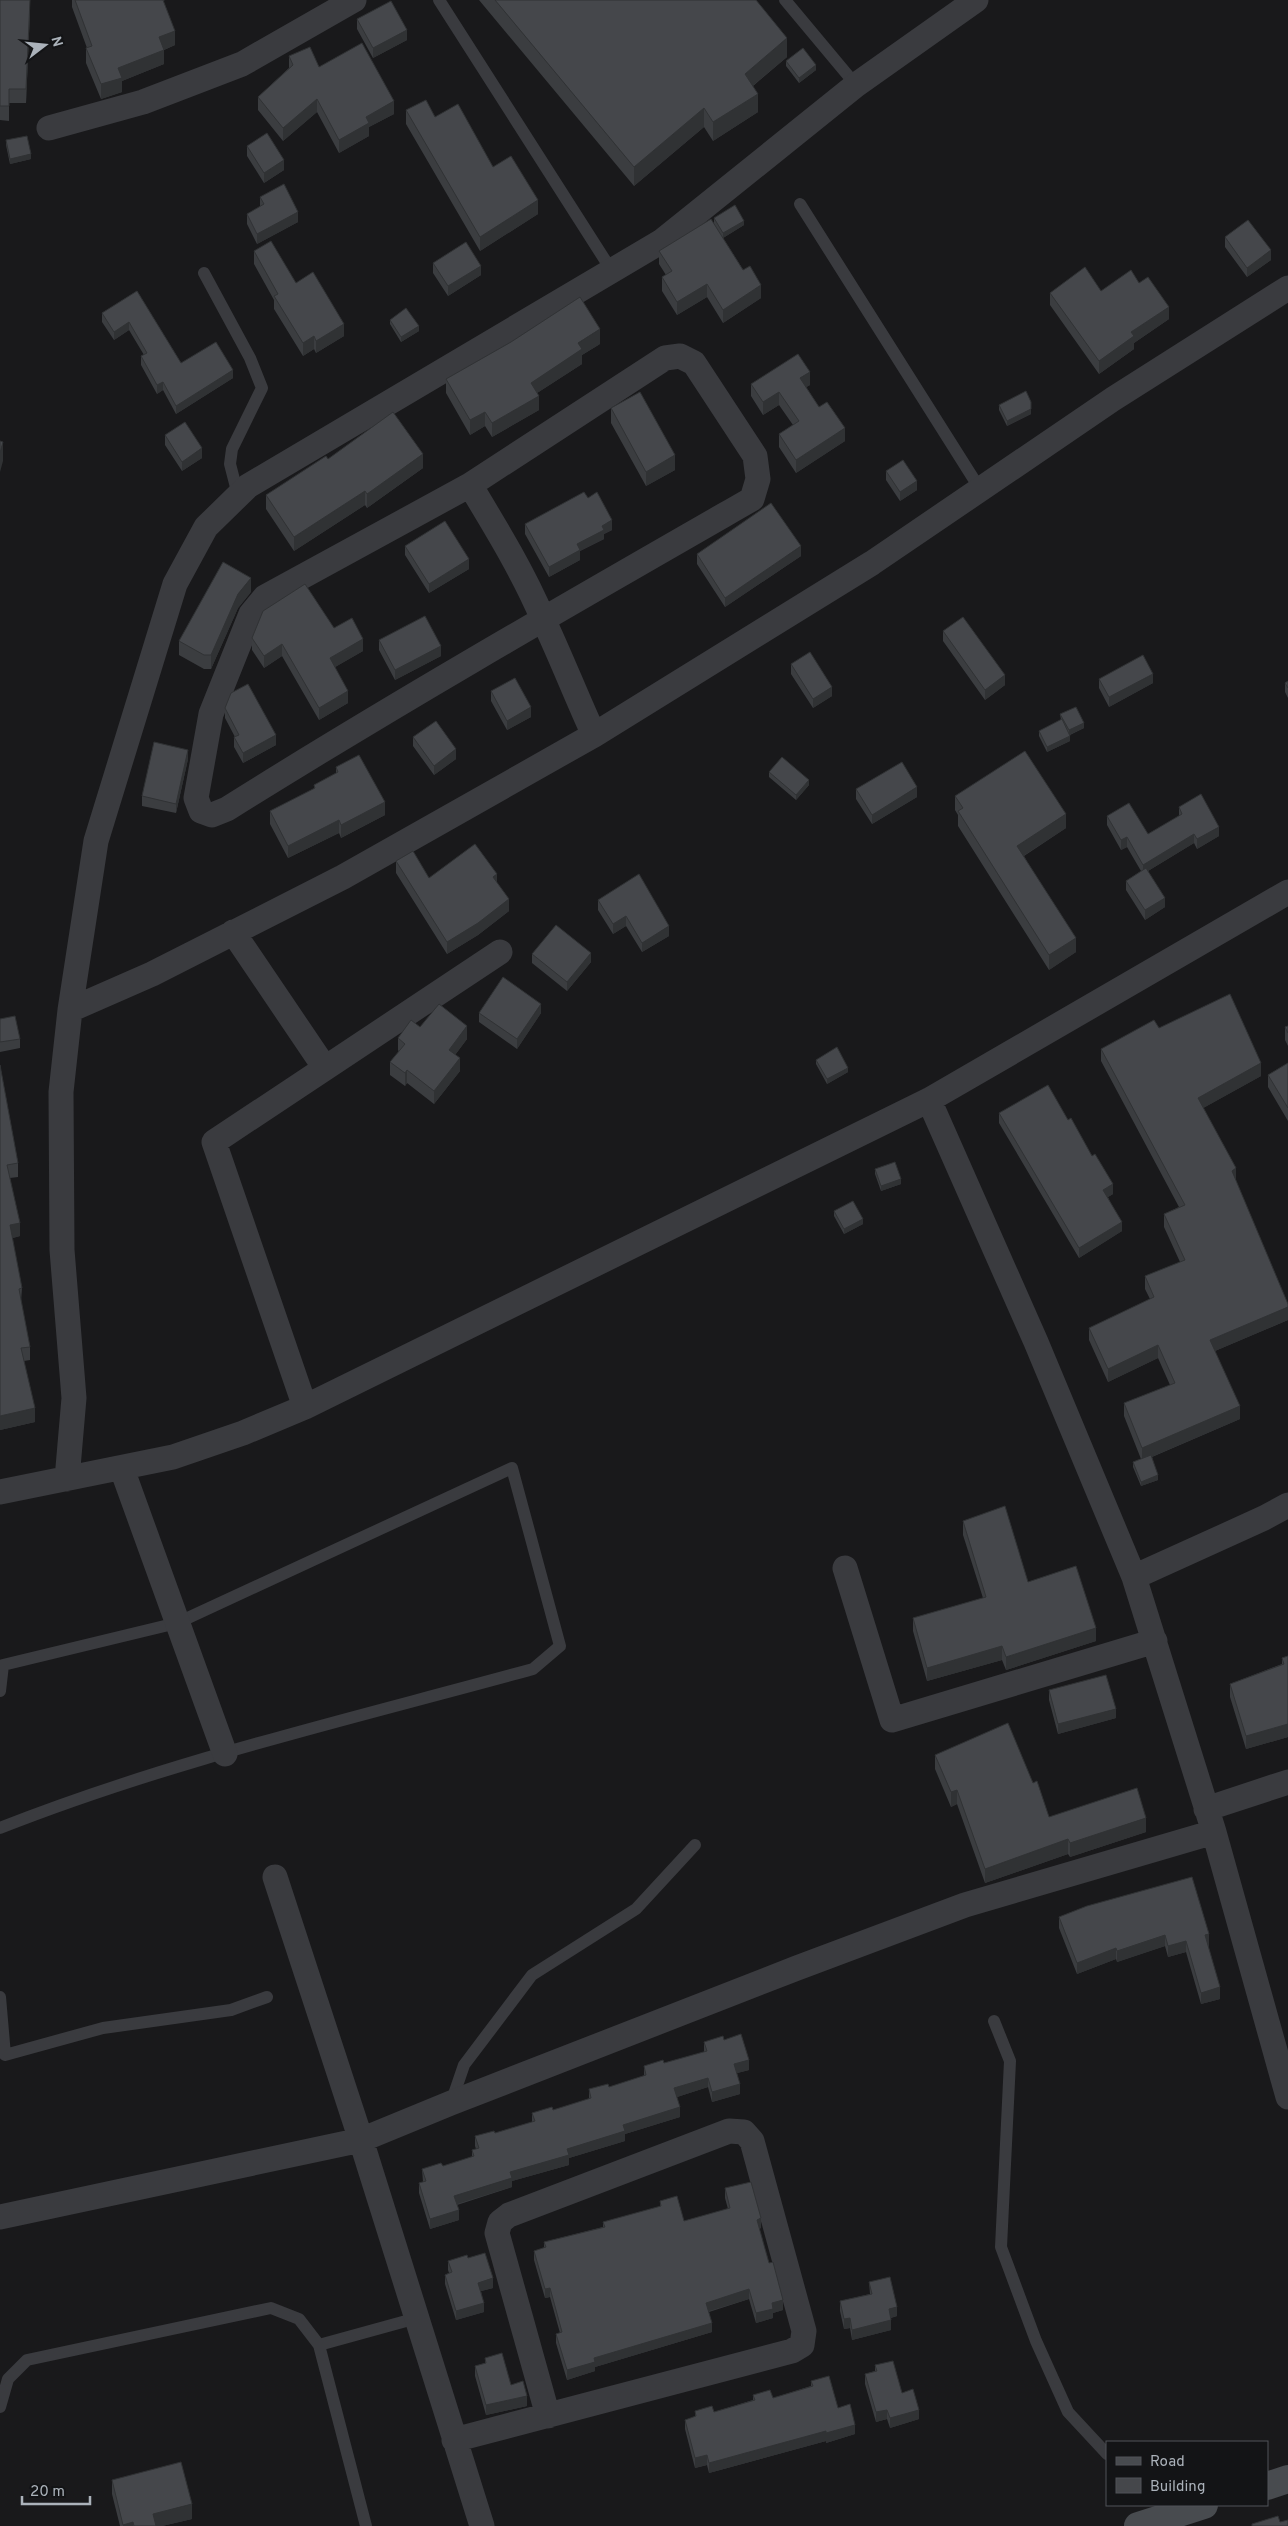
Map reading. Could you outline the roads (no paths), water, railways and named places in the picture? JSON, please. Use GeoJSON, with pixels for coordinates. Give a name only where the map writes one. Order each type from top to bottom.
{"type":"FeatureCollection","features":[{"type":"Feature","properties":{"kind":"street"},"geometry":{"type":"LineString","coordinates":[[49,128],[143,102],[242,64],[354,0]]}},
{"type":"Feature","properties":{"kind":"street"},"geometry":{"type":"LineString","coordinates":[[67,1479],[74,1398],[62,1250],[61,1092],[70,1010],[96,841],[175,584],[206,527],[248,486],[662,241],[856,85],[976,0]]}},
{"type":"Feature","properties":{"kind":"street"},"geometry":{"type":"LineString","coordinates":[[70,1010],[152,974],[343,877],[594,735],[872,563],[1112,399],[1288,288]]}},
{"type":"Feature","properties":{"kind":"street"},"geometry":{"type":"LineString","coordinates":[[680,356],[694,363],[755,456],[758,479],[752,499],[543,618],[324,748],[227,809],[212,815],[201,811],[196,798],[211,714],[251,614],[265,597],[470,485],[665,358],[680,356]]}},
{"type":"Feature","properties":{"kind":"street"},"geometry":{"type":"LineString","coordinates":[[470,485],[504,541],[543,618],[567,678],[594,735]]}},
{"type":"Feature","properties":{"kind":"street"},"geometry":{"type":"LineString","coordinates":[[0,1492],[122,1469],[173,1457],[243,1433],[305,1407],[929,1100],[1288,892]]}},
{"type":"Feature","properties":{"kind":"street"},"geometry":{"type":"LineString","coordinates":[[233,932],[324,1068]]}},
{"type":"Feature","properties":{"kind":"street"},"geometry":{"type":"LineString","coordinates":[[305,1407],[214,1142],[500,952]]}},
{"type":"Feature","properties":{"kind":"street"},"geometry":{"type":"LineString","coordinates":[[929,1100],[1036,1342],[1134,1577],[1210,1821],[1288,2097]]}},
{"type":"Feature","properties":{"kind":"street"},"geometry":{"type":"LineString","coordinates":[[122,1469],[176,1623],[225,1754]]}},
{"type":"Feature","properties":{"kind":"street"},"geometry":{"type":"LineString","coordinates":[[1134,1577],[1264,1518],[1288,1505]]}},
{"type":"Feature","properties":{"kind":"street"},"geometry":{"type":"LineString","coordinates":[[844,1568],[892,1720],[1154,1641]]}},
{"type":"Feature","properties":{"kind":"street"},"geometry":{"type":"LineString","coordinates":[[0,2217],[361,2140],[451,2103],[965,1906],[1210,1821],[1288,1782]]}},
{"type":"Feature","properties":{"kind":"street"},"geometry":{"type":"LineString","coordinates":[[275,1877],[361,2140],[482,2526]]}},
{"type":"Feature","properties":{"kind":"street"},"geometry":{"type":"LineString","coordinates":[[454,2440],[548,2416],[792,2351],[802,2345],[804,2332],[752,2141],[744,2132],[730,2131],[509,2214],[500,2222],[497,2233],[548,2416]]}},
{"type":"Feature","properties":{"kind":"street"},"geometry":{"type":"LineString","coordinates":[[1268,2486],[1288,2479]]}},
{"type":"Feature","properties":{"kind":"street"},"geometry":{"type":"LineString","coordinates":[[1150,2516],[1199,2506]]}},
{"type":"Feature","properties":{"kind":"lane"},"geometry":{"type":"LineString","coordinates":[[439,0],[612,271]]}},
{"type":"Feature","properties":{"kind":"lane"},"geometry":{"type":"LineString","coordinates":[[785,0],[856,85]]}},
{"type":"Feature","properties":{"kind":"lane"},"geometry":{"type":"LineString","coordinates":[[800,204],[980,490]]}},
{"type":"Feature","properties":{"kind":"lane"},"geometry":{"type":"LineString","coordinates":[[204,273],[250,358],[262,388],[232,449],[230,464],[238,496]]}},
{"type":"Feature","properties":{"kind":"lane"},"geometry":{"type":"LineString","coordinates":[[0,1691],[3,1665],[176,1623],[512,1468],[560,1646],[533,1669],[225,1754],[68,1801],[0,1828]]}},
{"type":"Feature","properties":{"kind":"lane"},"geometry":{"type":"LineString","coordinates":[[451,2103],[464,2066],[532,1975],[636,1908],[695,1846]]}},
{"type":"Feature","properties":{"kind":"lane"},"geometry":{"type":"LineString","coordinates":[[0,1997],[5,2055],[103,2028],[231,2010],[267,1997]]}},
{"type":"Feature","properties":{"kind":"lane"},"geometry":{"type":"LineString","coordinates":[[994,2021],[1010,2061],[1001,2247],[1036,2341],[1068,2412],[1106,2453]]}},
{"type":"Feature","properties":{"kind":"lane"},"geometry":{"type":"LineString","coordinates":[[0,2407],[8,2379],[27,2360],[271,2308],[299,2319],[319,2345],[366,2526]]}},
{"type":"Feature","properties":{"kind":"lane"},"geometry":{"type":"LineString","coordinates":[[319,2345],[417,2318]]}}]}
